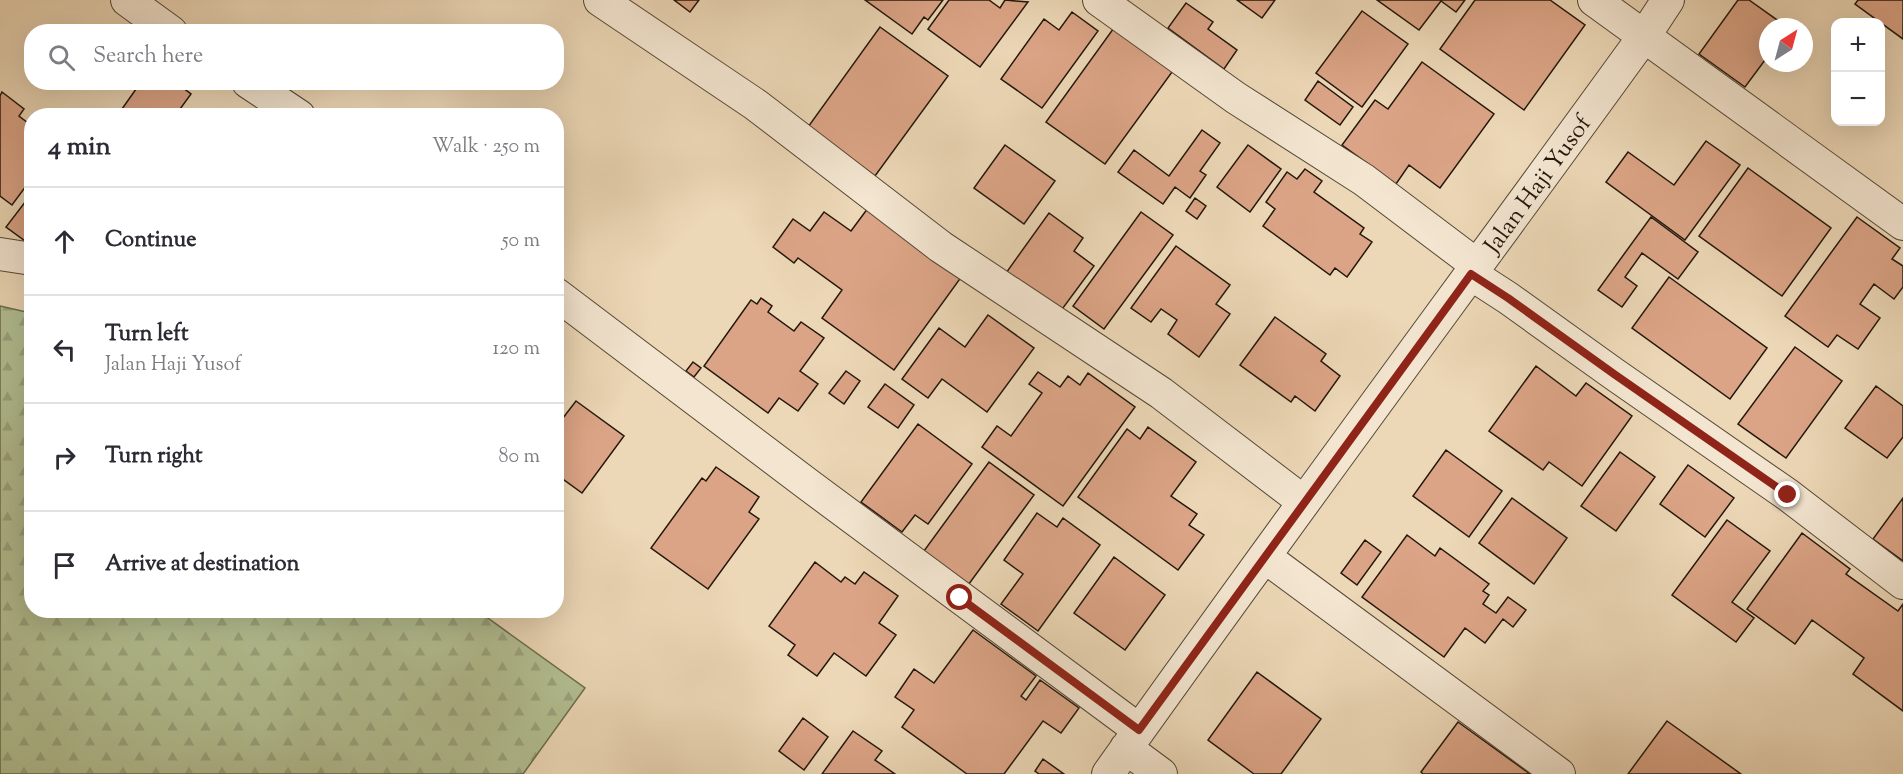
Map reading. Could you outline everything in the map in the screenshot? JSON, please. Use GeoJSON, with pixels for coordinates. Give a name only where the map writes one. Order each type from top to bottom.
{"type":"FeatureCollection","features":[{"type":"Feature","properties":{"kind":"street"},"geometry":{"type":"LineString","coordinates":[[127,0],[160,24]]}},
{"type":"Feature","properties":{"kind":"street"},"geometry":{"type":"LineString","coordinates":[[600,0],[756,105],[941,247],[1161,393],[1304,502]]}},
{"type":"Feature","properties":{"kind":"street"},"geometry":{"type":"LineString","coordinates":[[1099,0],[1236,98],[1364,180],[1508,298],[1788,495],[1903,583]]}},
{"type":"Feature","properties":{"kind":"street"},"geometry":{"type":"LineString","coordinates":[[1594,0],[1903,225]]}},
{"type":"Feature","properties":{"kind":"street","name":"Jalan Haji Yusof"},"geometry":{"type":"LineString","coordinates":[[1108,774],[1645,35],[1668,0]]}},
{"type":"Feature","properties":{"kind":"street"},"geometry":{"type":"LineString","coordinates":[[260,90],[286,108]]}},
{"type":"Feature","properties":{"kind":"street"},"geometry":{"type":"LineString","coordinates":[[0,254],[24,258]]}},
{"type":"Feature","properties":{"kind":"street"},"geometry":{"type":"LineString","coordinates":[[564,300],[810,486],[1133,739],[1161,774]]}},
{"type":"Feature","properties":{"kind":"street"},"geometry":{"type":"LineString","coordinates":[[1265,557],[1559,774]]}},
{"type":"Feature","properties":{"kind":"green space"},"geometry":{"type":"Polygon","coordinates":[[[0,306],[24,311],[24,618],[488,618],[585,688],[523,774],[0,774],[0,306]]]}},
{"type":"Feature","properties":{"kind":"building"},"geometry":{"type":"Polygon","coordinates":[[[674,0],[699,0],[690,12],[674,0]]]}},
{"type":"Feature","properties":{"kind":"building"},"geometry":{"type":"Polygon","coordinates":[[[865,0],[943,0],[928,20],[924,17],[912,34],[865,0]]]}},
{"type":"Feature","properties":{"kind":"building"},"geometry":{"type":"Polygon","coordinates":[[[949,0],[989,0],[1000,8],[1005,0],[1028,2],[980,67],[928,29],[949,0]]]}},
{"type":"Feature","properties":{"kind":"building"},"geometry":{"type":"Polygon","coordinates":[[[1237,0],[1275,0],[1262,18],[1237,0]]]}},
{"type":"Feature","properties":{"kind":"building"},"geometry":{"type":"Polygon","coordinates":[[[1377,0],[1465,0],[1456,12],[1441,1],[1419,30],[1377,0]]]}},
{"type":"Feature","properties":{"kind":"building"},"geometry":{"type":"Polygon","coordinates":[[[1475,0],[1550,0],[1585,25],[1524,110],[1440,49],[1475,0]]]}},
{"type":"Feature","properties":{"kind":"building"},"geometry":{"type":"Polygon","coordinates":[[[1738,0],[1749,0],[1774,18],[1759,18],[1759,68],[1745,87],[1699,54],[1738,0]]]}},
{"type":"Feature","properties":{"kind":"building"},"geometry":{"type":"Polygon","coordinates":[[[1858,0],[1903,0],[1903,39],[1885,26],[1885,18],[1874,18],[1855,4],[1858,0]]]}},
{"type":"Feature","properties":{"kind":"building"},"geometry":{"type":"Polygon","coordinates":[[[1186,3],[1213,22],[1208,29],[1237,50],[1224,69],[1168,28],[1186,3]]]}},
{"type":"Feature","properties":{"kind":"building"},"geometry":{"type":"Polygon","coordinates":[[[1362,11],[1408,44],[1362,107],[1316,73],[1362,11]]]}},
{"type":"Feature","properties":{"kind":"building"},"geometry":{"type":"Polygon","coordinates":[[[1072,12],[1098,31],[1042,108],[1001,79],[1044,19],[1059,30],[1072,12]]]}},
{"type":"Feature","properties":{"kind":"building"},"geometry":{"type":"Polygon","coordinates":[[[1116,25],[1175,68],[1105,164],[1046,122],[1116,25]]]}},
{"type":"Feature","properties":{"kind":"building"},"geometry":{"type":"Polygon","coordinates":[[[880,27],[948,76],[875,176],[808,127],[880,27]]]}},
{"type":"Feature","properties":{"kind":"building"},"geometry":{"type":"Polygon","coordinates":[[[1422,62],[1494,114],[1440,188],[1409,165],[1396,184],[1342,145],[1375,100],[1388,109],[1422,62]]]}},
{"type":"Feature","properties":{"kind":"building"},"geometry":{"type":"Polygon","coordinates":[[[1318,81],[1353,107],[1340,125],[1305,100],[1318,81]]]}},
{"type":"Feature","properties":{"kind":"building"},"geometry":{"type":"Polygon","coordinates":[[[135,90],[186,90],[191,94],[181,108],[123,108],[135,90]]]}},
{"type":"Feature","properties":{"kind":"building"},"geometry":{"type":"Polygon","coordinates":[[[2,92],[24,109],[19,116],[24,120],[24,189],[12,205],[0,196],[0,96],[2,92]]]}},
{"type":"Feature","properties":{"kind":"building"},"geometry":{"type":"Polygon","coordinates":[[[1202,130],[1220,143],[1200,171],[1206,175],[1190,198],[1175,187],[1163,204],[1118,172],[1134,150],[1169,176],[1202,130]]]}},
{"type":"Feature","properties":{"kind":"building"},"geometry":{"type":"Polygon","coordinates":[[[1706,141],[1740,165],[1685,240],[1606,182],[1628,152],[1674,185],[1706,141]]]}},
{"type":"Feature","properties":{"kind":"building"},"geometry":{"type":"Polygon","coordinates":[[[1005,145],[1055,181],[1024,224],[974,188],[1005,145]]]}},
{"type":"Feature","properties":{"kind":"building"},"geometry":{"type":"Polygon","coordinates":[[[1248,145],[1281,169],[1250,212],[1217,187],[1248,145]]]}},
{"type":"Feature","properties":{"kind":"building"},"geometry":{"type":"Polygon","coordinates":[[[1748,168],[1831,228],[1782,296],[1699,236],[1748,168]]]}},
{"type":"Feature","properties":{"kind":"building"},"geometry":{"type":"Polygon","coordinates":[[[1305,169],[1322,181],[1314,192],[1364,228],[1360,234],[1372,242],[1347,277],[1335,268],[1330,275],[1263,226],[1275,209],[1266,202],[1287,172],[1297,179],[1305,169]]]}},
{"type":"Feature","properties":{"kind":"building"},"geometry":{"type":"Polygon","coordinates":[[[1195,198],[1206,206],[1197,219],[1186,211],[1195,198]]]}},
{"type":"Feature","properties":{"kind":"building"},"geometry":{"type":"Polygon","coordinates":[[[24,203],[24,240],[6,227],[24,203]]]}},
{"type":"Feature","properties":{"kind":"building"},"geometry":{"type":"Polygon","coordinates":[[[868,208],[962,276],[894,370],[822,318],[842,290],[798,258],[794,263],[773,247],[793,219],[810,231],[824,212],[851,231],[868,208]]]}},
{"type":"Feature","properties":{"kind":"building"},"geometry":{"type":"Polygon","coordinates":[[[1141,212],[1173,235],[1104,329],[1073,306],[1141,212]]]}},
{"type":"Feature","properties":{"kind":"building"},"geometry":{"type":"Polygon","coordinates":[[[1049,213],[1083,238],[1074,251],[1094,266],[1060,312],[1006,273],[1049,213]]]}},
{"type":"Feature","properties":{"kind":"building"},"geometry":{"type":"Polygon","coordinates":[[[1651,217],[1698,252],[1678,279],[1642,253],[1625,277],[1637,286],[1622,307],[1598,290],[1651,217]]]}},
{"type":"Feature","properties":{"kind":"building"},"geometry":{"type":"Polygon","coordinates":[[[1857,217],[1900,248],[1892,259],[1903,266],[1903,287],[1894,299],[1874,284],[1860,304],[1880,318],[1858,349],[1837,335],[1828,347],[1785,316],[1857,217]]]}},
{"type":"Feature","properties":{"kind":"building"},"geometry":{"type":"Polygon","coordinates":[[[1176,246],[1230,285],[1216,304],[1230,314],[1199,357],[1168,334],[1177,320],[1161,309],[1151,322],[1131,308],[1176,246]]]}},
{"type":"Feature","properties":{"kind":"building"},"geometry":{"type":"Polygon","coordinates":[[[1669,277],[1767,348],[1730,399],[1632,328],[1669,277]]]}},
{"type":"Feature","properties":{"kind":"building"},"geometry":{"type":"Polygon","coordinates":[[[761,298],[772,306],[768,312],[794,331],[801,322],[824,338],[800,371],[818,384],[798,411],[779,398],[768,413],[704,366],[751,300],[757,304],[761,298]]]}},
{"type":"Feature","properties":{"kind":"building"},"geometry":{"type":"Polygon","coordinates":[[[988,315],[1034,348],[987,412],[942,379],[928,398],[902,379],[939,328],[965,347],[988,315]]]}},
{"type":"Feature","properties":{"kind":"building"},"geometry":{"type":"Polygon","coordinates":[[[1275,317],[1326,354],[1321,361],[1340,376],[1315,411],[1295,396],[1291,402],[1240,365],[1275,317]]]}},
{"type":"Feature","properties":{"kind":"building"},"geometry":{"type":"Polygon","coordinates":[[[1795,347],[1842,381],[1786,458],[1738,424],[1795,347]]]}},
{"type":"Feature","properties":{"kind":"building"},"geometry":{"type":"Polygon","coordinates":[[[693,362],[701,368],[694,377],[686,371],[693,362]]]}},
{"type":"Feature","properties":{"kind":"building"},"geometry":{"type":"Polygon","coordinates":[[[1536,366],[1576,396],[1586,383],[1632,416],[1582,486],[1549,462],[1543,470],[1489,431],[1536,366]]]}},
{"type":"Feature","properties":{"kind":"building"},"geometry":{"type":"Polygon","coordinates":[[[846,371],[860,381],[844,404],[829,393],[846,371]]]}},
{"type":"Feature","properties":{"kind":"building"},"geometry":{"type":"Polygon","coordinates":[[[1038,372],[1060,387],[1068,376],[1080,385],[1088,373],[1135,407],[1063,506],[982,447],[997,426],[1011,436],[1042,393],[1029,384],[1038,372]]]}},
{"type":"Feature","properties":{"kind":"building"},"geometry":{"type":"Polygon","coordinates":[[[885,384],[914,405],[898,428],[868,407],[885,384]]]}},
{"type":"Feature","properties":{"kind":"building"},"geometry":{"type":"Polygon","coordinates":[[[1876,386],[1903,406],[1903,437],[1887,458],[1845,428],[1876,386]]]}},
{"type":"Feature","properties":{"kind":"building"},"geometry":{"type":"Polygon","coordinates":[[[576,401],[624,436],[582,493],[564,480],[564,417],[576,401]]]}},
{"type":"Feature","properties":{"kind":"building"},"geometry":{"type":"Polygon","coordinates":[[[918,424],[972,464],[928,524],[915,515],[902,532],[861,502],[918,424]]]}},
{"type":"Feature","properties":{"kind":"building"},"geometry":{"type":"Polygon","coordinates":[[[1148,427],[1196,462],[1171,496],[1197,514],[1189,525],[1204,535],[1178,570],[1078,497],[1127,429],[1140,439],[1148,427]]]}},
{"type":"Feature","properties":{"kind":"building"},"geometry":{"type":"Polygon","coordinates":[[[1446,450],[1502,491],[1469,537],[1413,496],[1446,450]]]}},
{"type":"Feature","properties":{"kind":"building"},"geometry":{"type":"Polygon","coordinates":[[[1620,452],[1655,477],[1616,531],[1581,506],[1620,452]]]}},
{"type":"Feature","properties":{"kind":"building"},"geometry":{"type":"Polygon","coordinates":[[[989,462],[1034,495],[966,588],[921,555],[989,462]]]}},
{"type":"Feature","properties":{"kind":"building"},"geometry":{"type":"Polygon","coordinates":[[[1688,465],[1734,498],[1705,537],[1660,504],[1688,465]]]}},
{"type":"Feature","properties":{"kind":"building"},"geometry":{"type":"Polygon","coordinates":[[[716,467],[759,497],[749,512],[759,519],[708,589],[651,548],[702,478],[706,481],[716,467]]]}},
{"type":"Feature","properties":{"kind":"building"},"geometry":{"type":"Polygon","coordinates":[[[1512,498],[1567,538],[1534,584],[1479,543],[1512,498]]]}},
{"type":"Feature","properties":{"kind":"building"},"geometry":{"type":"Polygon","coordinates":[[[1903,498],[1903,561],[1873,539],[1903,498]]]}},
{"type":"Feature","properties":{"kind":"building"},"geometry":{"type":"Polygon","coordinates":[[[1037,513],[1057,527],[1063,518],[1100,545],[1038,631],[1001,604],[1023,574],[1004,560],[1037,513]]]}},
{"type":"Feature","properties":{"kind":"building"},"geometry":{"type":"Polygon","coordinates":[[[1727,520],[1770,551],[1732,602],[1754,618],[1736,642],[1672,595],[1727,520]]]}},
{"type":"Feature","properties":{"kind":"building"},"geometry":{"type":"Polygon","coordinates":[[[1802,533],[1850,569],[1846,574],[1898,611],[1903,604],[1903,711],[1853,674],[1864,658],[1812,620],[1795,644],[1747,609],[1802,533]]]}},
{"type":"Feature","properties":{"kind":"building"},"geometry":{"type":"Polygon","coordinates":[[[1407,535],[1435,556],[1440,548],[1489,584],[1483,591],[1489,595],[1483,604],[1496,613],[1508,597],[1526,610],[1513,627],[1503,619],[1485,643],[1465,628],[1444,657],[1362,597],[1407,535]]]}},
{"type":"Feature","properties":{"kind":"building"},"geometry":{"type":"Polygon","coordinates":[[[1365,540],[1381,552],[1357,585],[1341,573],[1365,540]]]}},
{"type":"Feature","properties":{"kind":"building"},"geometry":{"type":"Polygon","coordinates":[[[1114,557],[1165,595],[1125,650],[1074,613],[1114,557]]]}},
{"type":"Feature","properties":{"kind":"building"},"geometry":{"type":"Polygon","coordinates":[[[815,562],[841,582],[845,577],[855,584],[864,572],[898,596],[879,623],[896,635],[866,676],[834,653],[817,676],[788,655],[795,645],[769,626],[815,562]]]}},
{"type":"Feature","properties":{"kind":"building"},"geometry":{"type":"Polygon","coordinates":[[[973,630],[1036,676],[1021,696],[1026,700],[1040,680],[1079,708],[1061,733],[1043,721],[1004,774],[967,774],[902,727],[914,710],[895,697],[914,669],[934,683],[973,630]]]}},
{"type":"Feature","properties":{"kind":"building"},"geometry":{"type":"Polygon","coordinates":[[[1257,672],[1321,719],[1281,774],[1254,774],[1208,740],[1257,672]]]}},
{"type":"Feature","properties":{"kind":"building"},"geometry":{"type":"Polygon","coordinates":[[[803,718],[828,737],[804,770],[779,751],[803,718]]]}},
{"type":"Feature","properties":{"kind":"building"},"geometry":{"type":"Polygon","coordinates":[[[1667,721],[1741,774],[1628,774],[1667,721]]]}},
{"type":"Feature","properties":{"kind":"building"},"geometry":{"type":"Polygon","coordinates":[[[1458,722],[1530,774],[1423,774],[1421,772],[1458,722]]]}},
{"type":"Feature","properties":{"kind":"building"},"geometry":{"type":"Polygon","coordinates":[[[853,731],[882,751],[875,760],[895,774],[822,774],[853,731]]]}},
{"type":"Feature","properties":{"kind":"building"},"geometry":{"type":"Polygon","coordinates":[[[1043,759],[1064,774],[1039,774],[1035,771],[1043,759]]]}},
{"type":"Feature","properties":{"kind":"route"},"geometry":{"type":"LineString","coordinates":[[960,598],[1139,730],[1471,274],[1788,495]]}}]}
